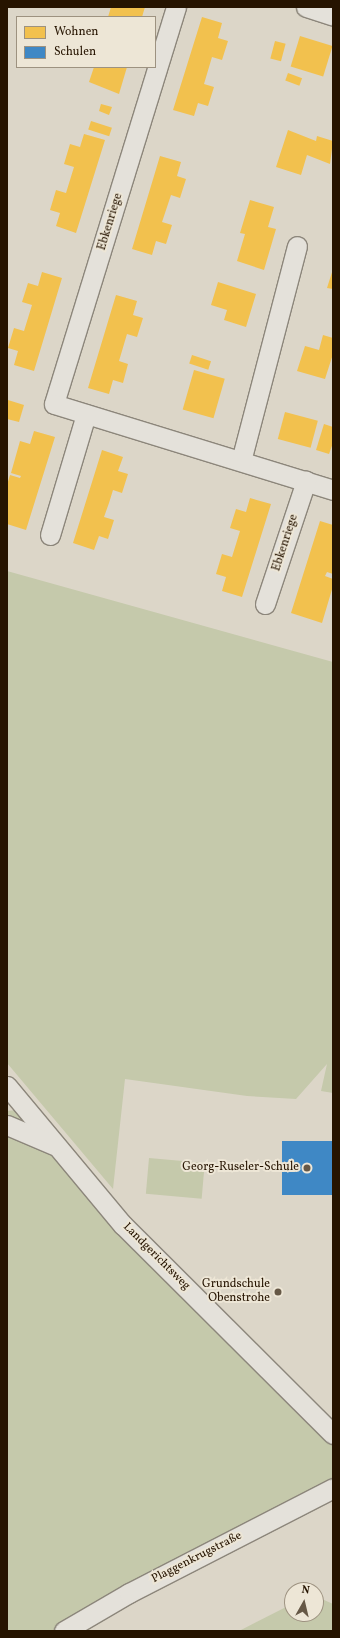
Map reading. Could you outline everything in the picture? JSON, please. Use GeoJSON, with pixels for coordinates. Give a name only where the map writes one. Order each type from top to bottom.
{"type":"FeatureCollection","features":[{"type":"Feature","properties":{"kind":"street","name":"Ebkenriege"},"geometry":{"type":"LineString","coordinates":[[176,7],[54,404],[333,490]]}},
{"type":"Feature","properties":{"kind":"street"},"geometry":{"type":"LineString","coordinates":[[306,7],[333,16]]}},
{"type":"Feature","properties":{"kind":"street"},"geometry":{"type":"LineString","coordinates":[[241,461],[297,246]]}},
{"type":"Feature","properties":{"kind":"street"},"geometry":{"type":"LineString","coordinates":[[50,535],[86,414]]}},
{"type":"Feature","properties":{"kind":"street","name":"Ebkenriege"},"geometry":{"type":"LineString","coordinates":[[265,604],[306,481]]}},
{"type":"Feature","properties":{"kind":"street","name":"Landgerichtsweg"},"geometry":{"type":"LineString","coordinates":[[7,1086],[123,1225],[333,1434]]}},
{"type":"Feature","properties":{"kind":"street"},"geometry":{"type":"LineString","coordinates":[[7,1125],[57,1146]]}},
{"type":"Feature","properties":{"kind":"street","name":"Plaggenkrugstraße"},"geometry":{"type":"LineString","coordinates":[[64,1631],[129,1593],[333,1488]]}},
{"type":"Feature","properties":{"kind":"green space"},"geometry":{"type":"Polygon","coordinates":[[[7,571],[333,662],[333,1093],[321,1091],[327,1064],[296,1099],[247,1096],[125,1079],[113,1189],[7,1063],[7,571]]]}},
{"type":"Feature","properties":{"kind":"green space"},"geometry":{"type":"Polygon","coordinates":[[[26,1109],[333,1434],[333,1488],[64,1631],[7,1631],[7,1111],[26,1109]]]}},
{"type":"Feature","properties":{"kind":"green space"},"geometry":{"type":"Polygon","coordinates":[[[149,1158],[205,1163],[202,1199],[146,1194],[149,1158]]]}},
{"type":"Feature","properties":{"kind":"green space"},"geometry":{"type":"Polygon","coordinates":[[[324,1600],[333,1604],[333,1631],[239,1631],[284,1608],[284,1622],[324,1622],[324,1600]]]}},
{"type":"Feature","properties":{"kind":"building: Wohnen"},"geometry":{"type":"Polygon","coordinates":[[[111,7],[145,7],[142,16],[108,16],[111,7]]]}},
{"type":"Feature","properties":{"kind":"building: Wohnen"},"geometry":{"type":"Polygon","coordinates":[[[202,17],[222,23],[218,38],[228,41],[222,60],[212,57],[204,84],[214,87],[208,106],[198,103],[194,116],[173,110],[202,17]]]}},
{"type":"Feature","properties":{"kind":"building: Wohnen"},"geometry":{"type":"Polygon","coordinates":[[[300,36],[333,46],[323,77],[291,67],[300,36]]]}},
{"type":"Feature","properties":{"kind":"building: Wohnen"},"geometry":{"type":"Polygon","coordinates":[[[275,41],[286,44],[281,61],[270,58],[275,41]]]}},
{"type":"Feature","properties":{"kind":"building: Wohnen"},"geometry":{"type":"Polygon","coordinates":[[[94,68],[127,68],[119,94],[89,82],[94,68]]]}},
{"type":"Feature","properties":{"kind":"building: Wohnen"},"geometry":{"type":"Polygon","coordinates":[[[288,73],[302,78],[299,86],[285,81],[288,73]]]}},
{"type":"Feature","properties":{"kind":"building: Wohnen"},"geometry":{"type":"Polygon","coordinates":[[[101,104],[112,107],[109,115],[99,111],[101,104]]]}},
{"type":"Feature","properties":{"kind":"building: Wohnen"},"geometry":{"type":"Polygon","coordinates":[[[91,121],[112,128],[109,136],[88,130],[91,121]]]}},
{"type":"Feature","properties":{"kind":"building: Wohnen"},"geometry":{"type":"Polygon","coordinates":[[[288,130],[316,141],[317,136],[333,141],[330,164],[307,155],[301,175],[276,167],[288,130]]]}},
{"type":"Feature","properties":{"kind":"building: Wohnen"},"geometry":{"type":"Polygon","coordinates":[[[84,134],[105,140],[76,233],[56,226],[60,213],[50,210],[56,190],[66,193],[74,167],[64,164],[70,144],[80,147],[84,134]]]}},
{"type":"Feature","properties":{"kind":"building: Wohnen"},"geometry":{"type":"Polygon","coordinates":[[[160,156],[181,162],[177,176],[186,179],[180,198],[171,195],[162,222],[172,225],[166,244],[156,241],[152,255],[132,249],[160,156]]]}},
{"type":"Feature","properties":{"kind":"building: Wohnen"},"geometry":{"type":"Polygon","coordinates":[[[250,200],[274,207],[268,227],[276,229],[264,270],[237,261],[245,234],[240,233],[250,200]]]}},
{"type":"Feature","properties":{"kind":"building: Wohnen"},"geometry":{"type":"Polygon","coordinates":[[[333,269],[333,289],[327,288],[333,269]]]}},
{"type":"Feature","properties":{"kind":"building: Wohnen"},"geometry":{"type":"Polygon","coordinates":[[[42,272],[62,278],[34,371],[14,365],[18,351],[8,348],[14,328],[24,331],[32,305],[22,302],[28,283],[38,286],[42,272]]]}},
{"type":"Feature","properties":{"kind":"building: Wohnen"},"geometry":{"type":"Polygon","coordinates":[[[218,282],[256,294],[246,327],[224,320],[227,310],[211,305],[218,282]]]}},
{"type":"Feature","properties":{"kind":"building: Wohnen"},"geometry":{"type":"Polygon","coordinates":[[[116,295],[137,301],[133,315],[143,318],[137,337],[127,334],[119,361],[128,364],[123,383],[113,380],[109,394],[88,388],[116,295]]]}},
{"type":"Feature","properties":{"kind":"building: Wohnen"},"geometry":{"type":"Polygon","coordinates":[[[323,335],[333,338],[333,354],[325,379],[297,371],[305,346],[319,350],[323,335]]]}},
{"type":"Feature","properties":{"kind":"building: Wohnen"},"geometry":{"type":"Polygon","coordinates":[[[192,355],[211,361],[208,370],[189,364],[192,355]]]}},
{"type":"Feature","properties":{"kind":"building: Wohnen"},"geometry":{"type":"Polygon","coordinates":[[[194,370],[225,379],[213,418],[183,409],[194,370]]]}},
{"type":"Feature","properties":{"kind":"building: Wohnen"},"geometry":{"type":"Polygon","coordinates":[[[8,400],[24,405],[19,422],[7,419],[8,400]]]}},
{"type":"Feature","properties":{"kind":"building: Wohnen"},"geometry":{"type":"Polygon","coordinates":[[[285,412],[318,421],[311,448],[278,439],[285,412]]]}},
{"type":"Feature","properties":{"kind":"building: Wohnen"},"geometry":{"type":"Polygon","coordinates":[[[324,424],[333,427],[333,443],[329,454],[316,450],[324,424]]]}},
{"type":"Feature","properties":{"kind":"building: Wohnen"},"geometry":{"type":"Polygon","coordinates":[[[34,431],[55,437],[26,530],[7,524],[7,485],[10,475],[20,478],[21,476],[11,473],[20,441],[30,444],[34,431]]]}},
{"type":"Feature","properties":{"kind":"building: Wohnen"},"geometry":{"type":"Polygon","coordinates":[[[102,450],[123,457],[118,471],[128,474],[122,493],[113,490],[104,517],[114,520],[108,539],[99,536],[94,550],[73,543],[102,450]]]}},
{"type":"Feature","properties":{"kind":"building: Wohnen"},"geometry":{"type":"Polygon","coordinates":[[[250,498],[271,504],[242,597],[222,591],[226,577],[216,574],[222,554],[232,557],[240,531],[230,528],[236,509],[246,512],[250,498]]]}},
{"type":"Feature","properties":{"kind":"building: Wohnen"},"geometry":{"type":"Polygon","coordinates":[[[320,521],[333,525],[333,574],[327,572],[325,576],[333,579],[333,586],[322,623],[291,613],[320,521]]]}},
{"type":"Feature","properties":{"kind":"building: Schulen","name":"Georg-Ruseler-Schule"},"geometry":{"type":"Polygon","coordinates":[[[282,1141],[333,1141],[333,1195],[282,1195],[282,1141]]]}},
{"type":"Feature","properties":{"kind":"place","name":"Georg-Ruseler-Schule"},"geometry":{"type":"Point","coordinates":[307,1168]}},
{"type":"Feature","properties":{"kind":"place","name":"Grundschule Obenstrohe"},"geometry":{"type":"Point","coordinates":[278,1292]}}]}
